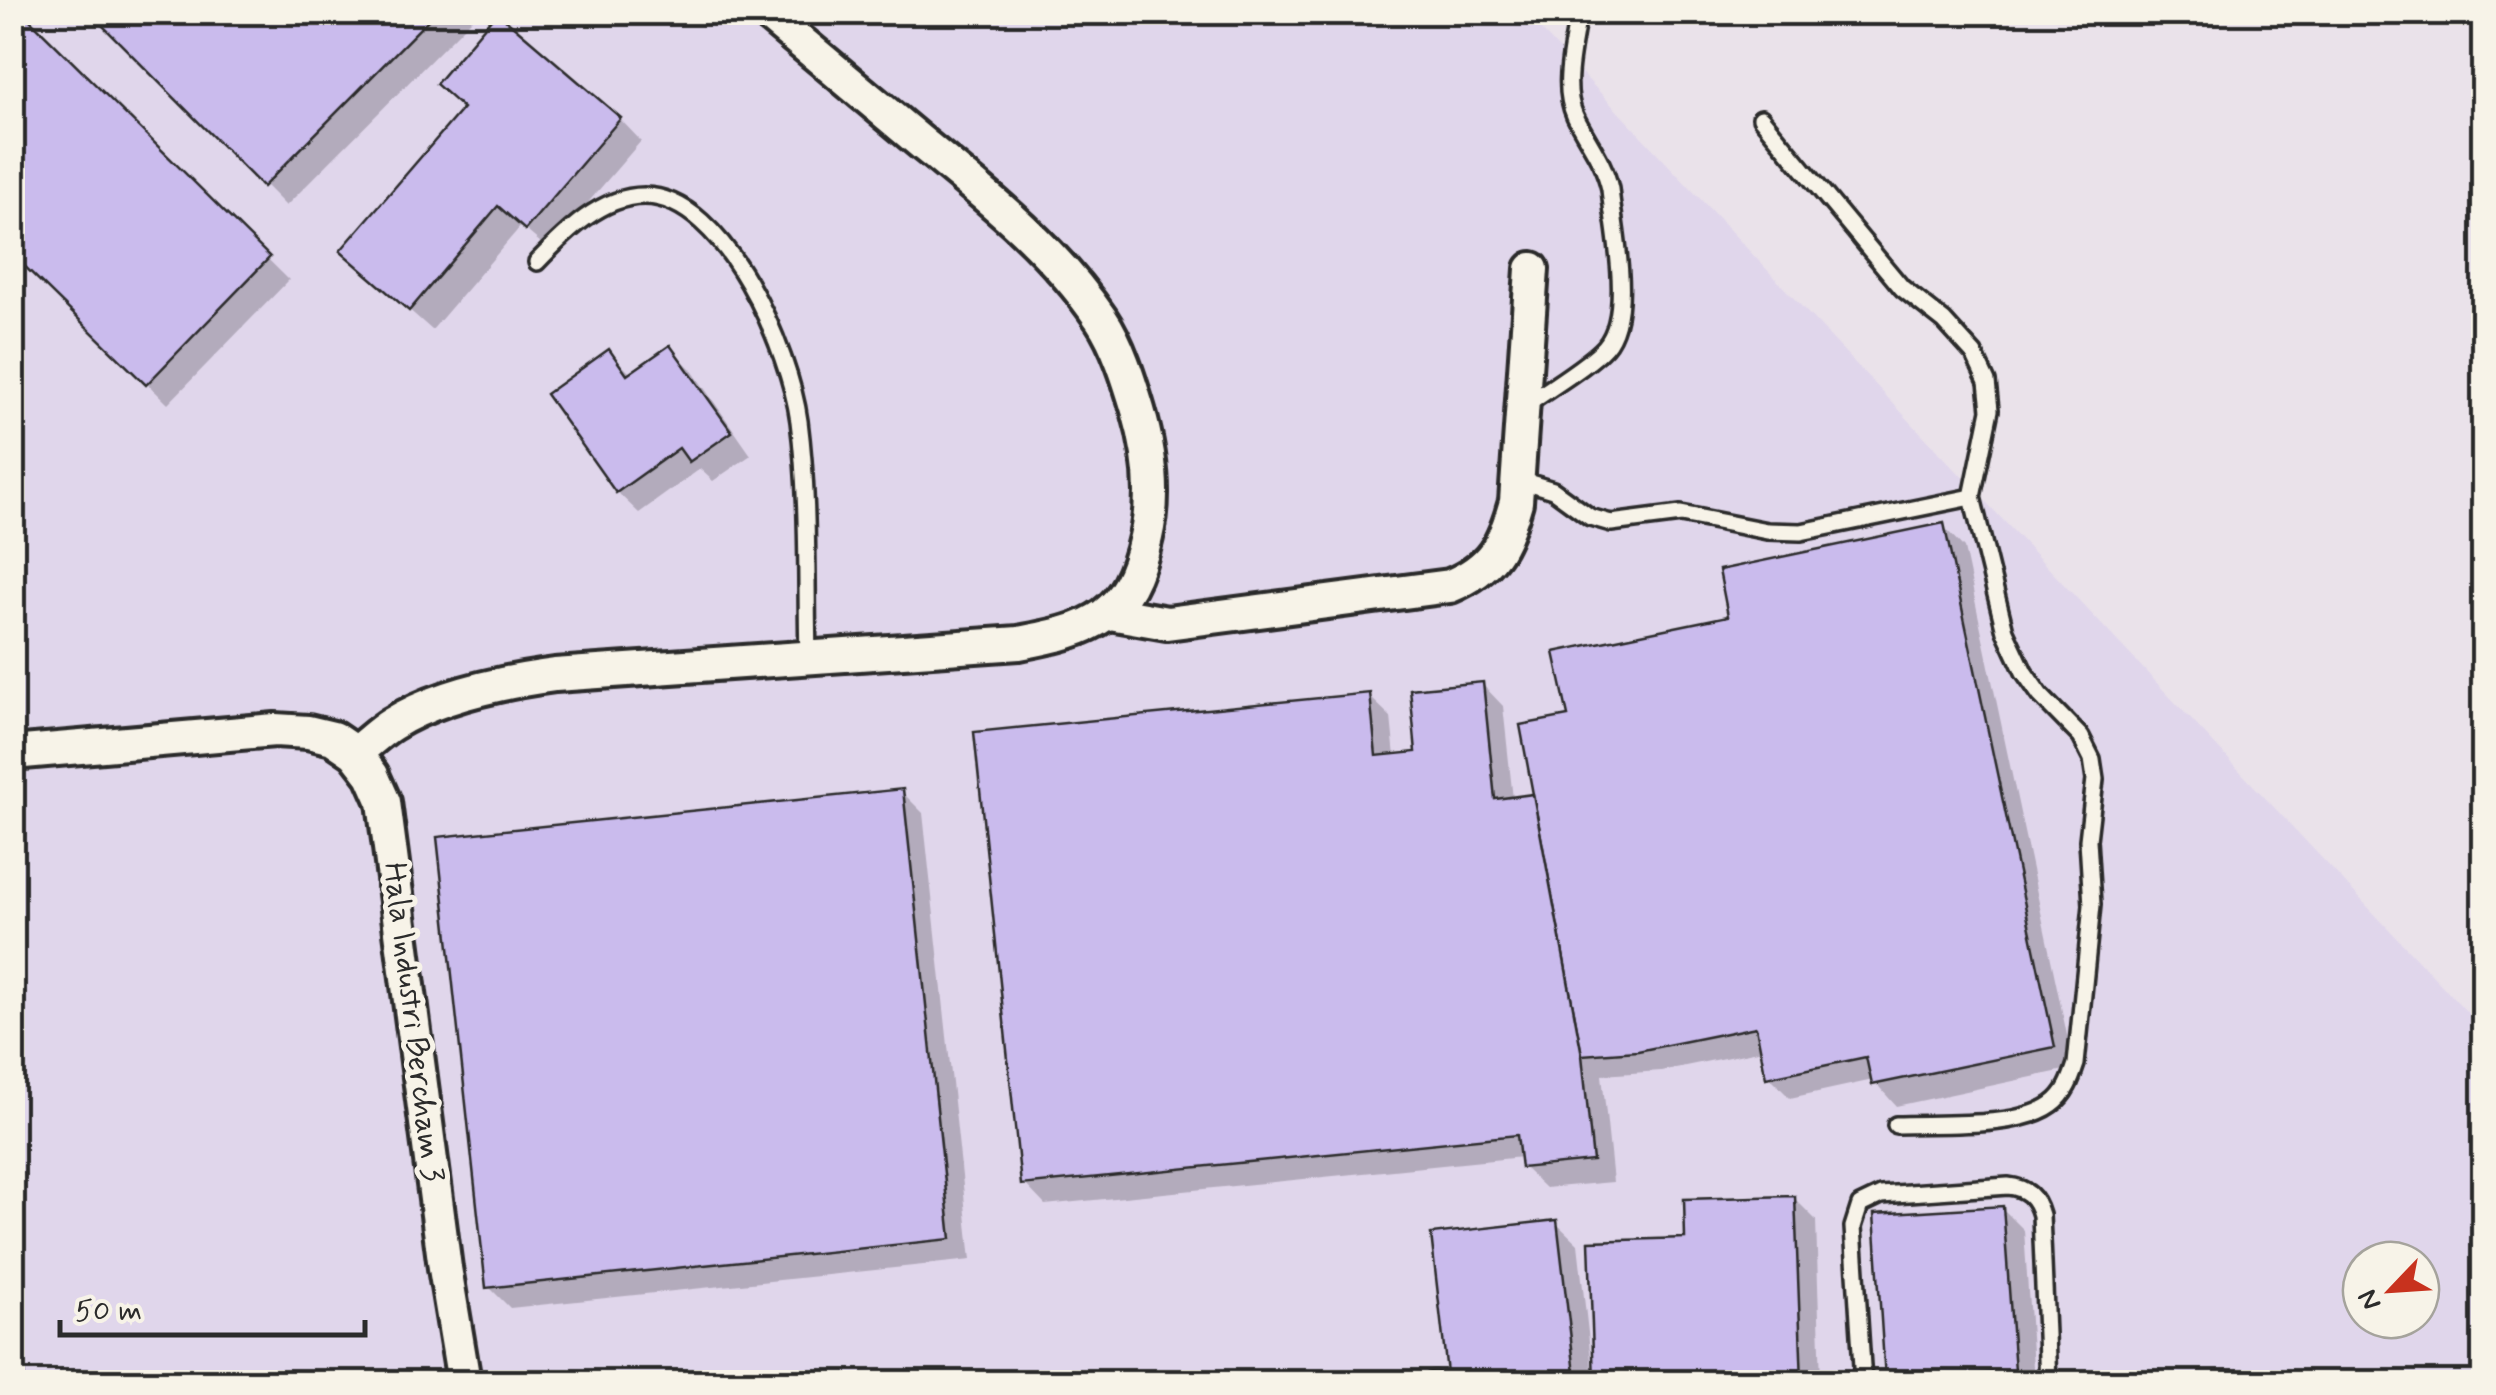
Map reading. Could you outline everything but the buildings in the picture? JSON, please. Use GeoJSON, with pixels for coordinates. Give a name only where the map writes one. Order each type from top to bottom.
{"type":"FeatureCollection","features":[{"type":"Feature","properties":{"kind":"street"},"geometry":{"type":"LineString","coordinates":[[12,754],[276,730],[333,738],[355,753],[394,723],[455,697],[505,682],[555,675],[1019,643],[1071,634],[1110,614],[1130,584],[1143,552],[1151,518],[1151,479],[1146,436],[1103,321],[1050,255],[1001,206],[766,12]]}},
{"type":"Feature","properties":{"kind":"street"},"geometry":{"type":"LineString","coordinates":[[1110,614],[1167,623],[1450,586],[1474,576],[1507,534],[1516,502],[1532,269]]}},
{"type":"Feature","properties":{"kind":"street","name":"Hala Industri Bercham 3"},"geometry":{"type":"LineString","coordinates":[[355,753],[372,775],[384,802],[445,1268],[464,1382]]}},
{"type":"Feature","properties":{"kind":"lane"},"geometry":{"type":"LineString","coordinates":[[1521,410],[1607,345],[1616,329],[1620,307],[1606,172],[1570,103],[1578,12]]}},
{"type":"Feature","properties":{"kind":"lane"},"geometry":{"type":"LineString","coordinates":[[1761,118],[1902,288],[1944,322],[1974,354],[1987,382],[1990,410],[1972,497],[2005,631],[2032,684],[2081,737],[2096,778],[2088,840],[2092,905],[2076,1064],[2069,1085],[2054,1103],[2014,1119],[1896,1125]]}},
{"type":"Feature","properties":{"kind":"lane"},"geometry":{"type":"LineString","coordinates":[[537,262],[564,234],[592,214],[620,200],[645,196],[677,202],[712,229],[744,274],[770,326],[798,418],[808,658]]}},
{"type":"Feature","properties":{"kind":"lane"},"geometry":{"type":"LineString","coordinates":[[1517,479],[1553,490],[1590,517],[1610,523],[1681,514],[1801,532],[1972,497]]}},
{"type":"Feature","properties":{"kind":"lane"},"geometry":{"type":"LineString","coordinates":[[1863,1382],[1853,1227],[1860,1205],[1880,1195],[2008,1186],[2020,1188],[2038,1203],[2048,1382]]}},
{"type":"Feature","properties":{"kind":"lane"},"geometry":{"type":"LineString","coordinates":[[12,1341],[15,1382]]}},
{"type":"Feature","properties":{"kind":"shaded area"},"geometry":{"type":"Polygon","coordinates":[[[12,13],[1525,13],[2483,1029],[2483,1382],[13,1382],[12,13]]]}}]}
